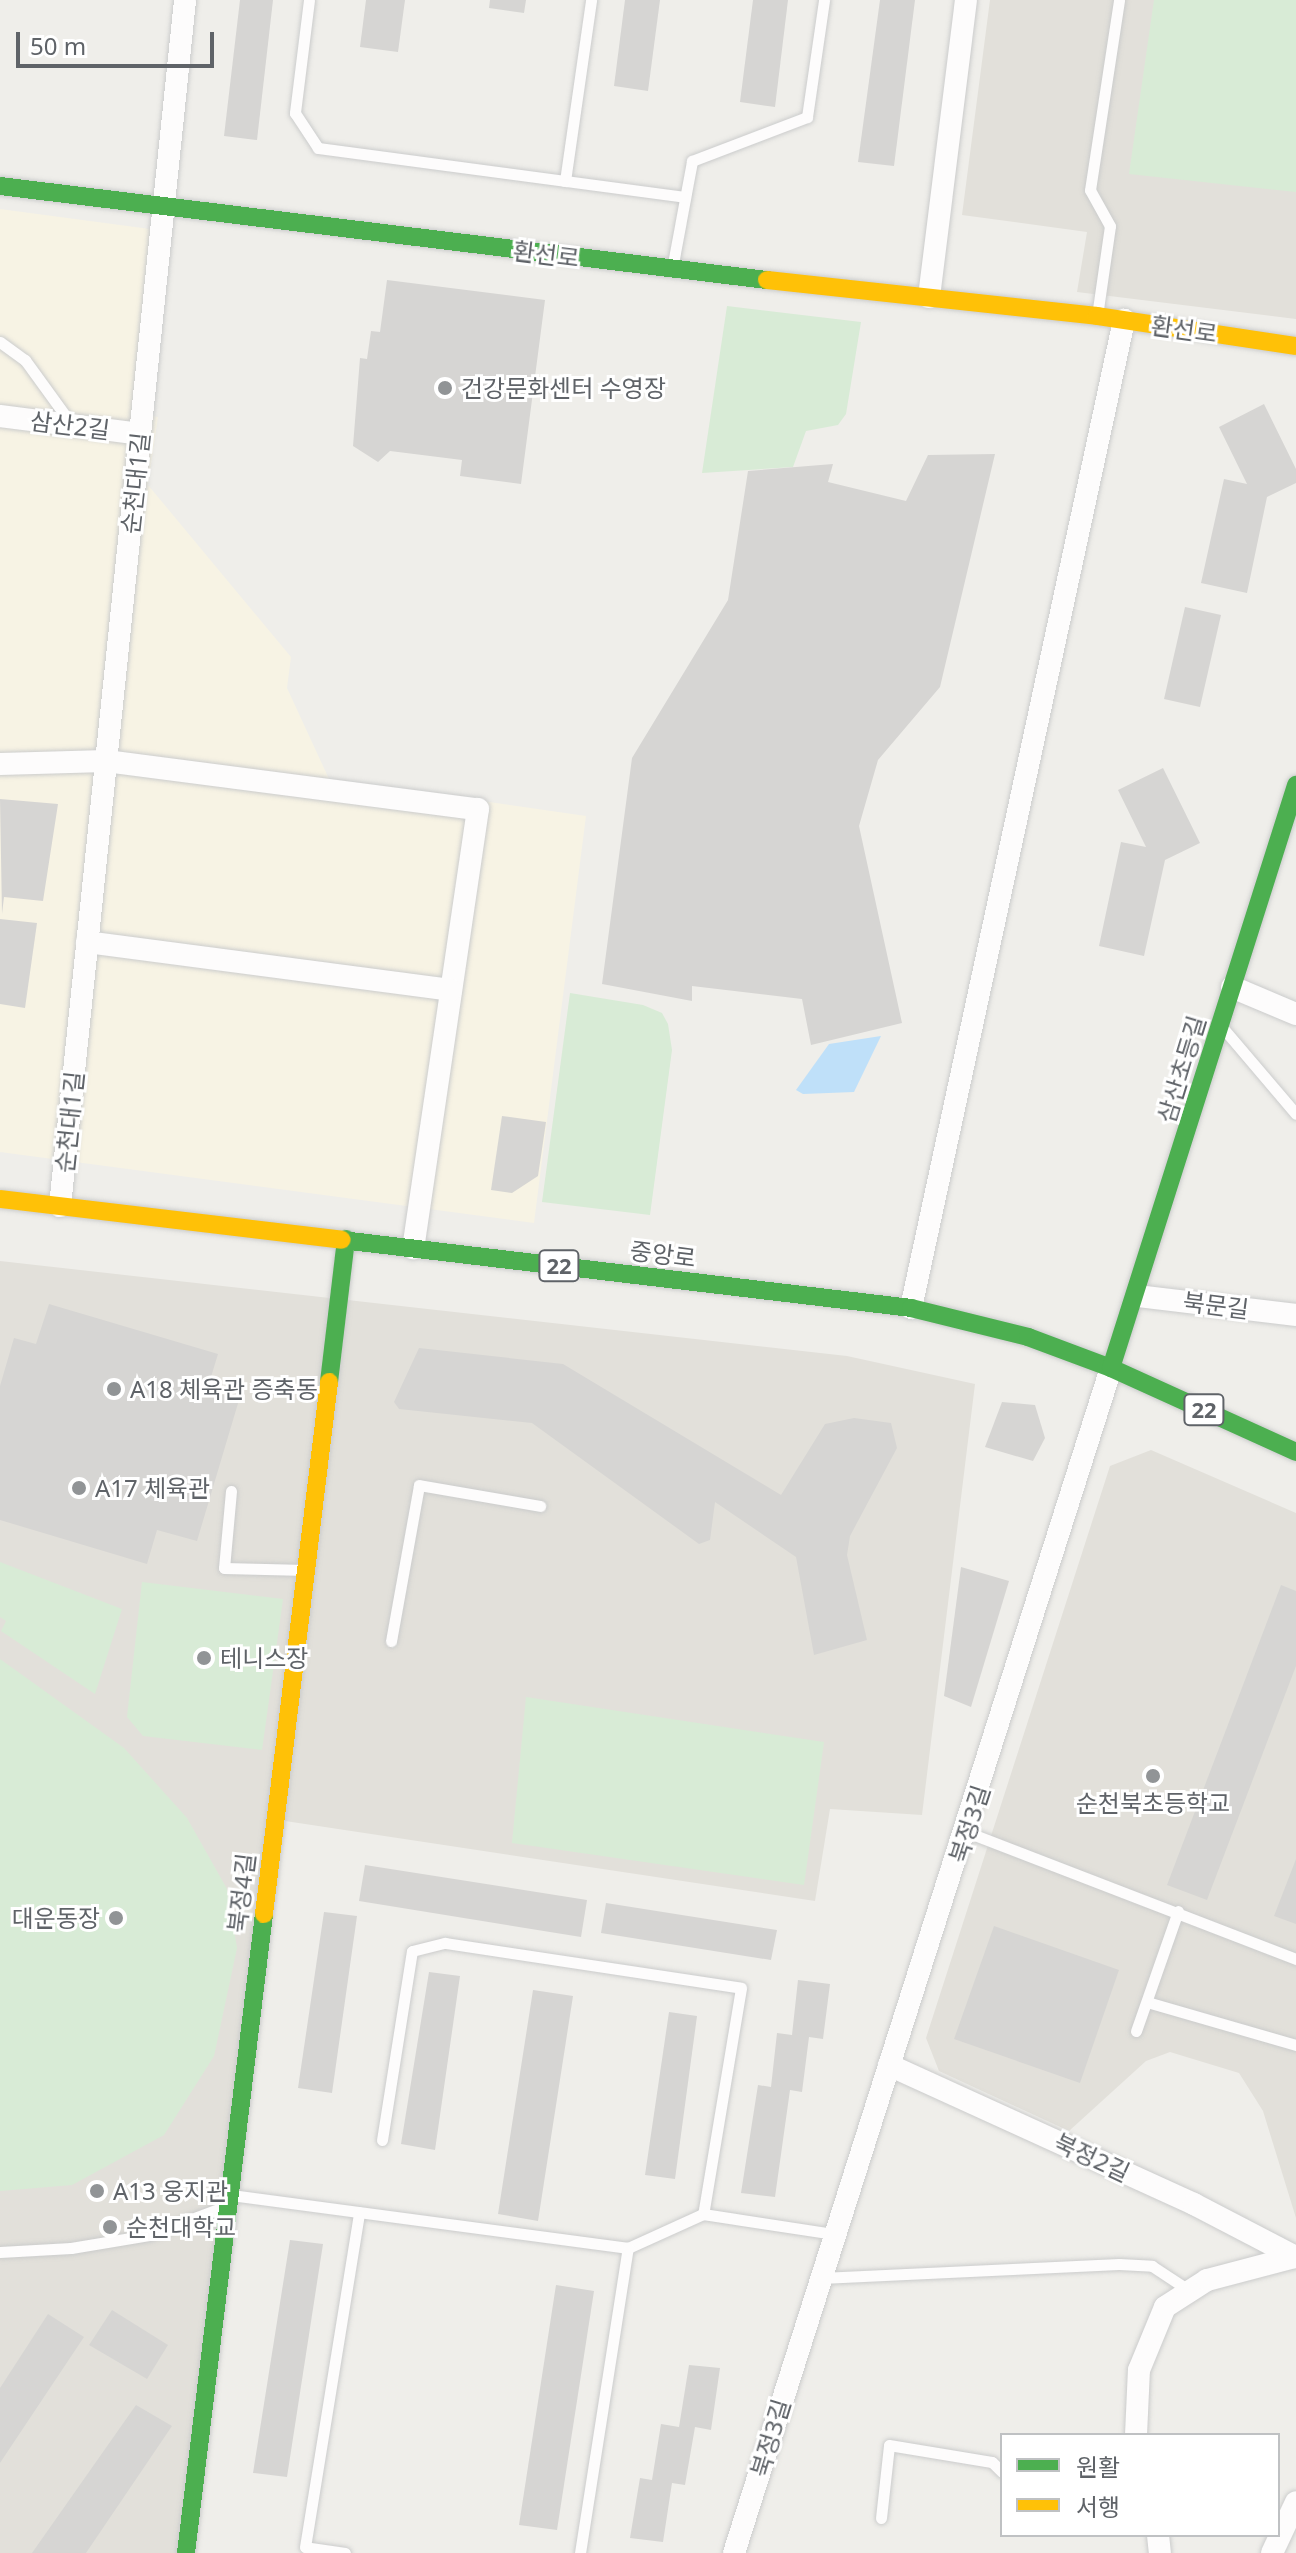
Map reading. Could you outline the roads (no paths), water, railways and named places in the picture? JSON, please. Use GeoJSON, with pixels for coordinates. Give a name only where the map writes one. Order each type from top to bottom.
{"type":"FeatureCollection","features":[{"type":"Feature","properties":{"kind":"street"},"geometry":{"type":"LineString","coordinates":[[164,205],[185,0]]}},
{"type":"Feature","properties":{"kind":"street"},"geometry":{"type":"LineString","coordinates":[[929,297],[966,0]]}},
{"type":"Feature","properties":{"kind":"street","name":"환선로"},"geometry":{"type":"LineString","coordinates":[[0,186],[672,270],[1097,316],[1296,346]]}},
{"type":"Feature","properties":{"kind":"street","name":"순천대1길"},"geometry":{"type":"LineString","coordinates":[[60,1206],[164,205]]}},
{"type":"Feature","properties":{"kind":"street"},"geometry":{"type":"LineString","coordinates":[[911,1308],[1124,320]]}},
{"type":"Feature","properties":{"kind":"street","name":"삼산2길"},"geometry":{"type":"LineString","coordinates":[[0,416],[140,434]]}},
{"type":"Feature","properties":{"kind":"street"},"geometry":{"type":"LineString","coordinates":[[0,764],[106,761],[478,809],[413,1248]]}},
{"type":"Feature","properties":{"kind":"street","name":"삼산초등길"},"geometry":{"type":"LineString","coordinates":[[1111,1368],[1137,1296],[1219,1023],[1296,785]]}},
{"type":"Feature","properties":{"kind":"street"},"geometry":{"type":"LineString","coordinates":[[87,942],[451,990]]}},
{"type":"Feature","properties":{"kind":"street"},"geometry":{"type":"LineString","coordinates":[[1232,987],[1296,1014]]}},
{"type":"Feature","properties":{"kind":"street","name":"중앙로"},"geometry":{"type":"LineString","coordinates":[[0,1199],[911,1308],[1028,1337],[1111,1368],[1296,1452]]}},
{"type":"Feature","properties":{"kind":"street","name":"북정4길"},"geometry":{"type":"LineString","coordinates":[[186,2553],[226,2201],[346,1239]]}},
{"type":"Feature","properties":{"kind":"street","name":"북문길"},"geometry":{"type":"LineString","coordinates":[[1137,1296],[1296,1315]]}},
{"type":"Feature","properties":{"kind":"street","name":"북정3길"},"geometry":{"type":"LineString","coordinates":[[734,2553],[834,2234],[967,1832],[1111,1368]]}},
{"type":"Feature","properties":{"kind":"street","name":"북정2길"},"geometry":{"type":"LineString","coordinates":[[889,2065],[1194,2204],[1293,2258]]}},
{"type":"Feature","properties":{"kind":"street","name":"북정2길"},"geometry":{"type":"LineString","coordinates":[[1187,2289],[1293,2258]]}},
{"type":"Feature","properties":{"kind":"street"},"geometry":{"type":"LineString","coordinates":[[1136,2433],[1139,2370],[1165,2307],[1187,2289]]}},
{"type":"Feature","properties":{"kind":"street"},"geometry":{"type":"LineString","coordinates":[[1280,2536],[1296,2502]]}},
{"type":"Feature","properties":{"kind":"lane"},"geometry":{"type":"LineString","coordinates":[[309,0],[295,113],[318,148],[685,197]]}},
{"type":"Feature","properties":{"kind":"lane"},"geometry":{"type":"LineString","coordinates":[[565,181],[591,0]]}},
{"type":"Feature","properties":{"kind":"lane"},"geometry":{"type":"LineString","coordinates":[[672,270],[692,161],[807,117],[824,0]]}},
{"type":"Feature","properties":{"kind":"lane"},"geometry":{"type":"LineString","coordinates":[[1097,316],[1110,226],[1090,190],[1119,0]]}},
{"type":"Feature","properties":{"kind":"lane"},"geometry":{"type":"LineString","coordinates":[[0,342],[25,360],[72,425]]}},
{"type":"Feature","properties":{"kind":"lane"},"geometry":{"type":"LineString","coordinates":[[1219,1023],[1296,1114]]}},
{"type":"Feature","properties":{"kind":"lane"},"geometry":{"type":"LineString","coordinates":[[391,1641],[419,1485],[540,1506]]}},
{"type":"Feature","properties":{"kind":"lane"},"geometry":{"type":"LineString","coordinates":[[231,1491],[224,1568],[306,1570]]}},
{"type":"Feature","properties":{"kind":"lane"},"geometry":{"type":"LineString","coordinates":[[967,1832],[1296,1959]]}},
{"type":"Feature","properties":{"kind":"lane"},"geometry":{"type":"LineString","coordinates":[[1136,2031],[1178,1911]]}},
{"type":"Feature","properties":{"kind":"lane"},"geometry":{"type":"LineString","coordinates":[[382,2140],[412,1951],[445,1943],[741,1988],[703,2214]]}},
{"type":"Feature","properties":{"kind":"lane"},"geometry":{"type":"LineString","coordinates":[[1147,2002],[1296,2045]]}},
{"type":"Feature","properties":{"kind":"lane"},"geometry":{"type":"LineString","coordinates":[[0,2252],[71,2248],[149,2235],[226,2201],[359,2212],[628,2248],[703,2214],[834,2234]]}},
{"type":"Feature","properties":{"kind":"lane"},"geometry":{"type":"LineString","coordinates":[[345,2553],[305,2547],[359,2212]]}},
{"type":"Feature","properties":{"kind":"lane"},"geometry":{"type":"LineString","coordinates":[[580,2553],[628,2248]]}},
{"type":"Feature","properties":{"kind":"lane"},"geometry":{"type":"LineString","coordinates":[[820,2278],[1119,2264],[1152,2266],[1187,2289]]}},
{"type":"Feature","properties":{"kind":"lane"},"geometry":{"type":"LineString","coordinates":[[881,2518],[889,2445],[992,2462],[1000,2470]]}},
{"type":"Feature","properties":{"kind":"water"},"geometry":{"type":"Polygon","coordinates":[[[881,1036],[854,1092],[803,1094],[796,1090],[829,1044],[881,1036]]]}},
{"type":"Feature","properties":{"kind":"place","name":"건강문화센터 수영장"},"geometry":{"type":"Point","coordinates":[445,388]}},
{"type":"Feature","properties":{"kind":"place","name":"A18 체육관 증축동"},"geometry":{"type":"Point","coordinates":[114,1389]}},
{"type":"Feature","properties":{"kind":"place","name":"A17 체육관"},"geometry":{"type":"Point","coordinates":[79,1488]}},
{"type":"Feature","properties":{"kind":"place","name":"테니스장"},"geometry":{"type":"Point","coordinates":[204,1658]}},
{"type":"Feature","properties":{"kind":"place","name":"순천북초등학교"},"geometry":{"type":"Point","coordinates":[1153,1776]}},
{"type":"Feature","properties":{"kind":"place","name":"대운동장"},"geometry":{"type":"Point","coordinates":[116,1918]}},
{"type":"Feature","properties":{"kind":"place","name":"A13 웅지관"},"geometry":{"type":"Point","coordinates":[97,2191]}},
{"type":"Feature","properties":{"kind":"place","name":"순천대학교"},"geometry":{"type":"Point","coordinates":[110,2227]}}]}
